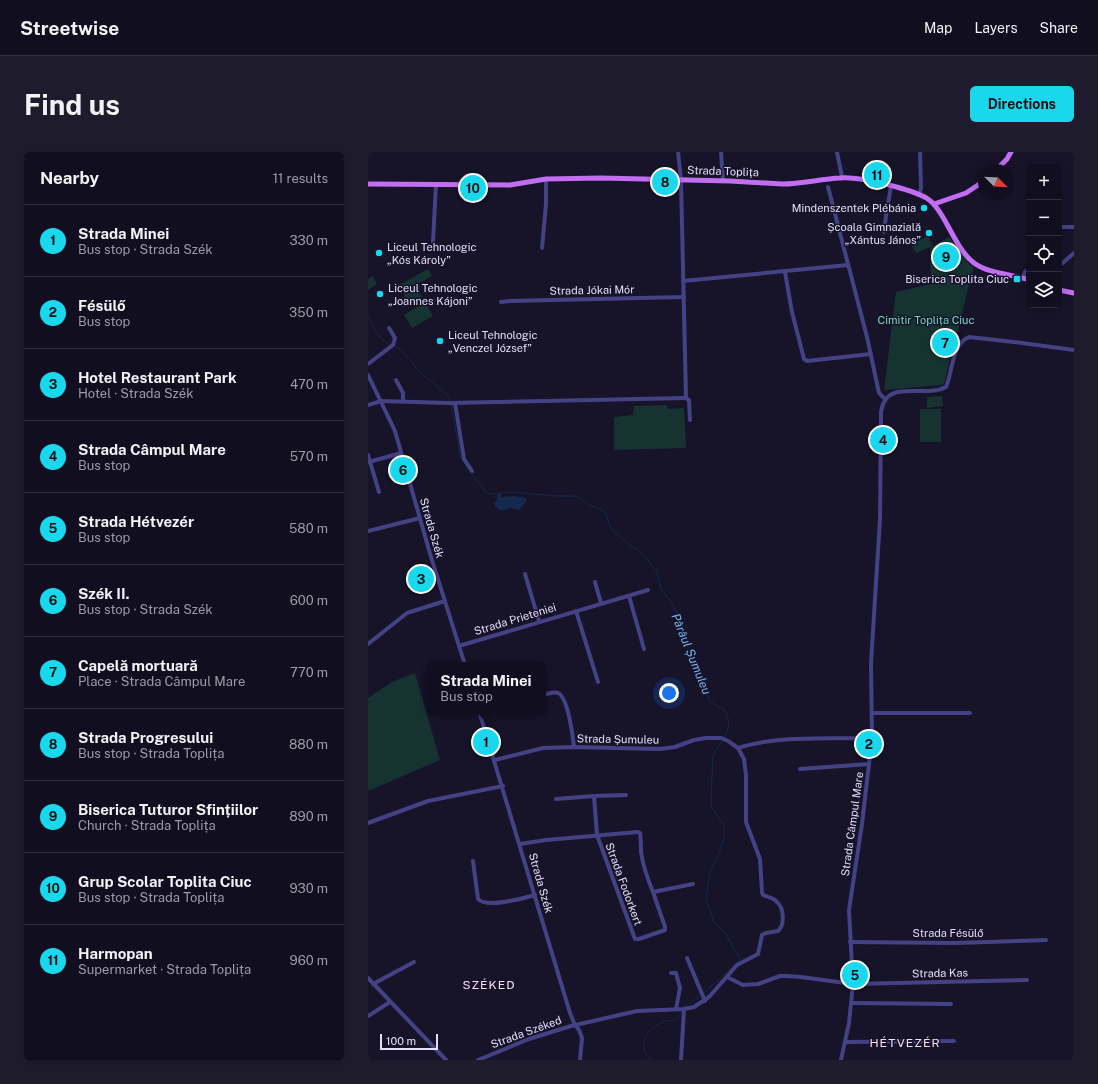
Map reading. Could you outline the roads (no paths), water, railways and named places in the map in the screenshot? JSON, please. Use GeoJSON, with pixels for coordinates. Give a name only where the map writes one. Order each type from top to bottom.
{"type":"FeatureCollection","features":[{"type":"Feature","properties":{"kind":"main road"},"geometry":{"type":"LineString","coordinates":[[1002,164],[1011,152]]}},
{"type":"Feature","properties":{"kind":"main road","name":"Strada Toplița"},"geometry":{"type":"LineString","coordinates":[[368,183],[510,185],[546,179],[607,178],[723,180],[790,184],[842,177],[871,181],[927,198],[934,204],[961,248],[973,262],[988,270],[1026,279]]}},
{"type":"Feature","properties":{"kind":"main road"},"geometry":{"type":"LineString","coordinates":[[934,204],[966,193],[978,185]]}},
{"type":"Feature","properties":{"kind":"main road"},"geometry":{"type":"LineString","coordinates":[[1062,291],[1074,293]]}},
{"type":"Feature","properties":{"kind":"street"},"geometry":{"type":"LineString","coordinates":[[678,152],[682,180],[686,398],[689,400],[690,420]]}},
{"type":"Feature","properties":{"kind":"street"},"geometry":{"type":"LineString","coordinates":[[721,152],[723,180]]}},
{"type":"Feature","properties":{"kind":"street"},"geometry":{"type":"LineString","coordinates":[[837,152],[842,177]]}},
{"type":"Feature","properties":{"kind":"street"},"geometry":{"type":"LineString","coordinates":[[919,195],[921,188],[920,152]]}},
{"type":"Feature","properties":{"kind":"street"},"geometry":{"type":"LineString","coordinates":[[542,248],[546,204],[546,179]]}},
{"type":"Feature","properties":{"kind":"street"},"geometry":{"type":"LineString","coordinates":[[433,242],[436,184]]}},
{"type":"Feature","properties":{"kind":"street"},"geometry":{"type":"LineString","coordinates":[[828,186],[871,354],[879,393],[885,399],[897,392],[934,391],[946,387],[957,348],[962,341],[969,337],[1022,342],[1074,350]]}},
{"type":"Feature","properties":{"kind":"street"},"geometry":{"type":"LineString","coordinates":[[884,232],[891,186]]}},
{"type":"Feature","properties":{"kind":"street"},"geometry":{"type":"LineString","coordinates":[[1062,227],[1074,227]]}},
{"type":"Feature","properties":{"kind":"street"},"geometry":{"type":"LineString","coordinates":[[1062,263],[1074,253]]}},
{"type":"Feature","properties":{"kind":"street"},"geometry":{"type":"LineString","coordinates":[[683,281],[848,265]]}},
{"type":"Feature","properties":{"kind":"street"},"geometry":{"type":"LineString","coordinates":[[785,272],[792,312],[804,359],[807,361],[871,354]]}},
{"type":"Feature","properties":{"kind":"street","name":"Strada Jókai Mór"},"geometry":{"type":"LineString","coordinates":[[501,302],[684,298]]}},
{"type":"Feature","properties":{"kind":"street"},"geometry":{"type":"LineString","coordinates":[[368,364],[393,345],[395,338],[389,328]]}},
{"type":"Feature","properties":{"kind":"street","name":"Strada Szék"},"geometry":{"type":"LineString","coordinates":[[368,375],[369,380],[393,426],[464,662]]}},
{"type":"Feature","properties":{"kind":"street"},"geometry":{"type":"LineString","coordinates":[[396,380],[403,393],[403,402]]}},
{"type":"Feature","properties":{"kind":"street"},"geometry":{"type":"LineString","coordinates":[[368,405],[381,401],[452,403],[686,398]]}},
{"type":"Feature","properties":{"kind":"street","name":"Strada Câmpul Mare"},"geometry":{"type":"LineString","coordinates":[[841,1060],[852,1003],[853,984],[849,910],[860,844],[872,738],[871,663],[880,519],[881,412],[885,399]]}},
{"type":"Feature","properties":{"kind":"street"},"geometry":{"type":"LineString","coordinates":[[452,403],[464,460],[472,471]]}},
{"type":"Feature","properties":{"kind":"street"},"geometry":{"type":"LineString","coordinates":[[369,462],[401,453]]}},
{"type":"Feature","properties":{"kind":"street"},"geometry":{"type":"LineString","coordinates":[[368,456],[379,492]]}},
{"type":"Feature","properties":{"kind":"street"},"geometry":{"type":"LineString","coordinates":[[368,532],[420,518]]}},
{"type":"Feature","properties":{"kind":"street"},"geometry":{"type":"LineString","coordinates":[[525,574],[539,621]]}},
{"type":"Feature","properties":{"kind":"street"},"geometry":{"type":"LineString","coordinates":[[595,582],[601,603]]}},
{"type":"Feature","properties":{"kind":"street","name":"Strada Prieteniei"},"geometry":{"type":"LineString","coordinates":[[459,646],[539,621],[648,590]]}},
{"type":"Feature","properties":{"kind":"street"},"geometry":{"type":"LineString","coordinates":[[629,596],[644,649]]}},
{"type":"Feature","properties":{"kind":"street"},"geometry":{"type":"LineString","coordinates":[[368,644],[407,613],[445,601]]}},
{"type":"Feature","properties":{"kind":"street"},"geometry":{"type":"LineString","coordinates":[[576,611],[598,682]]}},
{"type":"Feature","properties":{"kind":"street"},"geometry":{"type":"LineString","coordinates":[[546,694],[554,692],[559,693],[562,696],[567,708],[574,747]]}},
{"type":"Feature","properties":{"kind":"street"},"geometry":{"type":"LineString","coordinates":[[872,713],[970,713]]}},
{"type":"Feature","properties":{"kind":"street","name":"Strada Szék"},"geometry":{"type":"LineString","coordinates":[[480,714],[503,786],[570,1013],[582,1038],[580,1060]]}},
{"type":"Feature","properties":{"kind":"street","name":"Strada Șumuleu"},"geometry":{"type":"LineString","coordinates":[[495,760],[543,748],[664,748],[675,747],[699,738],[723,739],[738,748]]}},
{"type":"Feature","properties":{"kind":"street"},"geometry":{"type":"LineString","coordinates":[[575,1025],[637,1011],[684,1009],[694,1007],[705,1001],[744,961],[758,954],[762,935],[778,931],[782,925],[782,913],[779,903],[776,900],[763,895],[762,892],[760,859],[746,822],[745,764],[742,754],[738,748],[758,743],[788,740],[872,738]]}},
{"type":"Feature","properties":{"kind":"street"},"geometry":{"type":"LineString","coordinates":[[800,769],[869,764]]}},
{"type":"Feature","properties":{"kind":"street"},"geometry":{"type":"LineString","coordinates":[[368,823],[428,801],[503,786]]}},
{"type":"Feature","properties":{"kind":"street"},"geometry":{"type":"LineString","coordinates":[[556,799],[626,795]]}},
{"type":"Feature","properties":{"kind":"street","name":"Strada Fodorkert"},"geometry":{"type":"LineString","coordinates":[[520,844],[546,840],[597,836],[634,831],[640,833],[644,865],[654,892],[665,930],[639,939],[635,938],[597,836],[594,796]]}},
{"type":"Feature","properties":{"kind":"street"},"geometry":{"type":"LineString","coordinates":[[473,861],[478,899],[480,902],[488,903],[518,900],[535,895]]}},
{"type":"Feature","properties":{"kind":"street"},"geometry":{"type":"LineString","coordinates":[[654,892],[693,884]]}},
{"type":"Feature","properties":{"kind":"street","name":"Strada Fésülő"},"geometry":{"type":"LineString","coordinates":[[850,942],[956,943],[1046,940]]}},
{"type":"Feature","properties":{"kind":"street"},"geometry":{"type":"LineString","coordinates":[[687,958],[705,1001]]}},
{"type":"Feature","properties":{"kind":"street"},"geometry":{"type":"LineString","coordinates":[[373,984],[414,962]]}},
{"type":"Feature","properties":{"kind":"street"},"geometry":{"type":"LineString","coordinates":[[671,973],[676,973],[680,984],[676,1009]]}},
{"type":"Feature","properties":{"kind":"street"},"geometry":{"type":"LineString","coordinates":[[727,977],[742,985],[765,982],[780,976],[793,976],[853,984]]}},
{"type":"Feature","properties":{"kind":"street"},"geometry":{"type":"LineString","coordinates":[[368,978],[446,1060]]}},
{"type":"Feature","properties":{"kind":"street","name":"Strada Kas"},"geometry":{"type":"LineString","coordinates":[[853,984],[1027,980]]}},
{"type":"Feature","properties":{"kind":"street"},"geometry":{"type":"LineString","coordinates":[[368,1016],[390,1002]]}},
{"type":"Feature","properties":{"kind":"street"},"geometry":{"type":"LineString","coordinates":[[852,1003],[951,1004]]}},
{"type":"Feature","properties":{"kind":"street"},"geometry":{"type":"LineString","coordinates":[[681,1060],[684,1009]]}},
{"type":"Feature","properties":{"kind":"street","name":"Strada Széked"},"geometry":{"type":"LineString","coordinates":[[478,1060],[548,1033],[575,1025]]}},
{"type":"Feature","properties":{"kind":"street"},"geometry":{"type":"LineString","coordinates":[[845,1042],[954,1041]]}},
{"type":"Feature","properties":{"kind":"water"},"geometry":{"type":"Polygon","coordinates":[[[501,493],[501,497],[514,496],[526,498],[527,501],[519,510],[510,508],[502,511],[495,507],[494,503],[498,494],[501,493]]]}},
{"type":"Feature","properties":{"kind":"waterway","name":"Pârâul Șumuleu"},"geometry":{"type":"LineString","coordinates":[[368,317],[380,337],[391,345]]}},
{"type":"Feature","properties":{"kind":"waterway","name":"Pârâul Șumuleu"},"geometry":{"type":"LineString","coordinates":[[394,346],[404,353],[416,368],[449,396],[450,402]]}},
{"type":"Feature","properties":{"kind":"waterway","name":"Pârâul Șumuleu"},"geometry":{"type":"LineString","coordinates":[[451,405],[460,456],[469,470]]}},
{"type":"Feature","properties":{"kind":"waterway","name":"Pârâul Șumuleu"},"geometry":{"type":"LineString","coordinates":[[471,473],[489,494],[512,492],[554,496],[574,496],[582,499],[587,505],[596,507],[605,512],[611,529],[642,553],[657,571],[661,590],[671,601],[679,617],[691,654],[710,701],[724,710],[728,717],[728,728],[724,738]]}},
{"type":"Feature","properties":{"kind":"waterway","name":"Pârâul Șumuleu"},"geometry":{"type":"LineString","coordinates":[[703,994],[740,960],[740,957],[726,934],[714,922],[706,899],[710,871],[719,853],[724,837],[724,825],[711,806],[713,756],[722,741]]}},
{"type":"Feature","properties":{"kind":"waterway","name":"Pârâul Șumuleu"},"geometry":{"type":"LineString","coordinates":[[683,1007],[701,996]]}},
{"type":"Feature","properties":{"kind":"waterway","name":"Pârâul Șumuleu"},"geometry":{"type":"LineString","coordinates":[[652,1060],[644,1050],[644,1041],[648,1033],[658,1024],[678,1018],[682,1010]]}},
{"type":"Feature","properties":{"kind":"place","name":"Harmopan"},"geometry":{"type":"Point","coordinates":[877,175]}},
{"type":"Feature","properties":{"kind":"place","name":"Strada Progresului"},"geometry":{"type":"Point","coordinates":[665,182]}},
{"type":"Feature","properties":{"kind":"place","name":"Grup Scolar Toplita Ciuc"},"geometry":{"type":"Point","coordinates":[473,188]}},
{"type":"Feature","properties":{"kind":"place","name":"Mindenszentek Plébánia"},"geometry":{"type":"Point","coordinates":[924,208]}},
{"type":"Feature","properties":{"kind":"place","name":"Școala Gimnazială „Xántus János”"},"geometry":{"type":"Point","coordinates":[929,233]}},
{"type":"Feature","properties":{"kind":"place","name":"Liceul Tehnologic „Kós Károly”"},"geometry":{"type":"Point","coordinates":[379,253]}},
{"type":"Feature","properties":{"kind":"place","name":"Biserica Tuturor Sfințiilor"},"geometry":{"type":"Point","coordinates":[946,257]}},
{"type":"Feature","properties":{"kind":"place","name":"Biserica Toplita Ciuc"},"geometry":{"type":"Point","coordinates":[1017,279]}},
{"type":"Feature","properties":{"kind":"place","name":"Liceul Tehnologic „Joannes Kájoni”"},"geometry":{"type":"Point","coordinates":[380,294]}},
{"type":"Feature","properties":{"kind":"place","name":"Liceul Tehnologic „Venczel József”"},"geometry":{"type":"Point","coordinates":[440,341]}},
{"type":"Feature","properties":{"kind":"place","name":"Capelă mortuară"},"geometry":{"type":"Point","coordinates":[945,343]}},
{"type":"Feature","properties":{"kind":"place","name":"Strada Câmpul Mare"},"geometry":{"type":"Point","coordinates":[883,440]}},
{"type":"Feature","properties":{"kind":"place","name":"Szék II."},"geometry":{"type":"Point","coordinates":[403,470]}},
{"type":"Feature","properties":{"kind":"place","name":"Hotel Restaurant Park"},"geometry":{"type":"Point","coordinates":[421,579]}},
{"type":"Feature","properties":{"kind":"place","name":"Strada Minei"},"geometry":{"type":"Point","coordinates":[486,742]}},
{"type":"Feature","properties":{"kind":"place","name":"Fésülő"},"geometry":{"type":"Point","coordinates":[869,744]}},
{"type":"Feature","properties":{"kind":"place","name":"Strada Hétvezér"},"geometry":{"type":"Point","coordinates":[855,975]}},
{"type":"Feature","properties":{"kind":"district","name":"SZÉKED"},"geometry":{"type":"Point","coordinates":[489,985]}},
{"type":"Feature","properties":{"kind":"district","name":"HÉTVEZÉR"},"geometry":{"type":"Point","coordinates":[905,1043]}},
{"type":"Feature","properties":{"kind":"park label","name":"Cimitir Toplița Ciuc"},"geometry":{"type":"Point","coordinates":[926,320]}}]}
